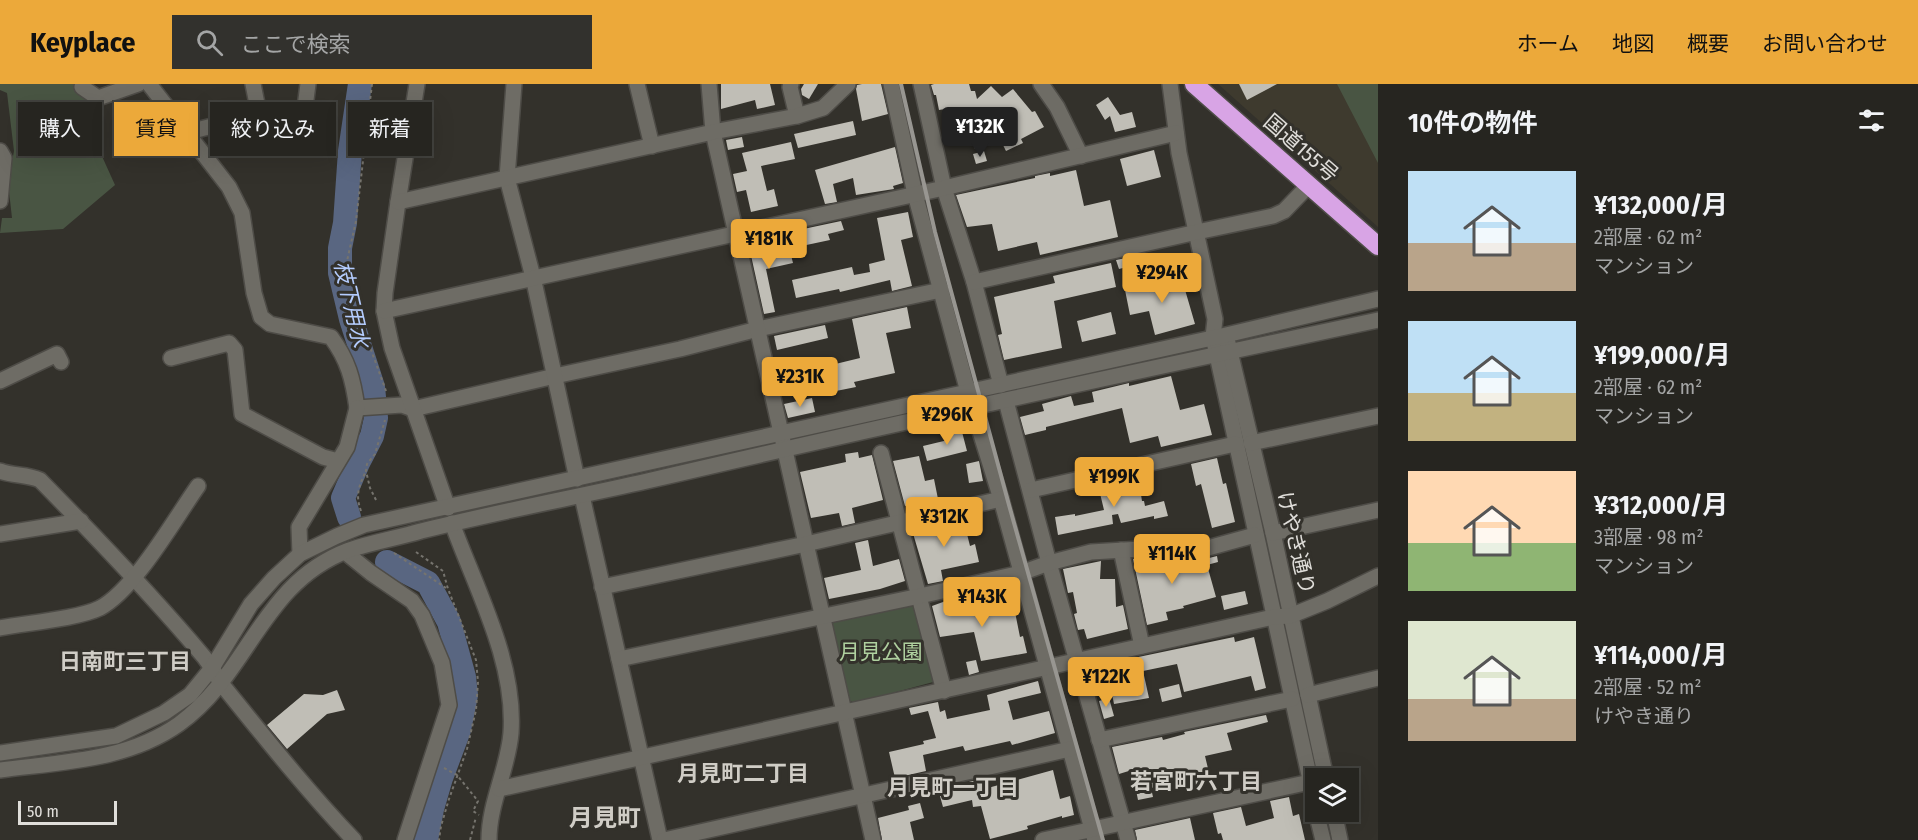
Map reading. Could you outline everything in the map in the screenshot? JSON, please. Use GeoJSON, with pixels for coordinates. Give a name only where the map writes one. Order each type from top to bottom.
{"type":"FeatureCollection","features":[{"type":"Feature","properties":{"kind":"highway","name":"国道155号"},"geometry":{"type":"LineString","coordinates":[[1194,84],[1378,246]]}},
{"type":"Feature","properties":{"kind":"street"},"geometry":{"type":"LineString","coordinates":[[82,87],[98,98],[138,84]]}},
{"type":"Feature","properties":{"kind":"street"},"geometry":{"type":"LineString","coordinates":[[149,84],[162,102]]}},
{"type":"Feature","properties":{"kind":"street"},"geometry":{"type":"LineString","coordinates":[[252,84],[256,102]]}},
{"type":"Feature","properties":{"kind":"street"},"geometry":{"type":"LineString","coordinates":[[306,102],[308,84]]}},
{"type":"Feature","properties":{"kind":"street"},"geometry":{"type":"LineString","coordinates":[[417,84],[398,202],[384,311],[392,348],[412,409],[501,654],[510,693],[511,733],[499,789],[484,816],[489,840]]}},
{"type":"Feature","properties":{"kind":"street"},"geometry":{"type":"LineString","coordinates":[[514,84],[507,178],[532,277],[577,479]]}},
{"type":"Feature","properties":{"kind":"street"},"geometry":{"type":"LineString","coordinates":[[637,84],[652,146]]}},
{"type":"Feature","properties":{"kind":"street"},"geometry":{"type":"LineString","coordinates":[[709,84],[712,132],[873,840]]}},
{"type":"Feature","properties":{"kind":"street"},"geometry":{"type":"LineString","coordinates":[[791,84],[797,116]]}},
{"type":"Feature","properties":{"kind":"street"},"geometry":{"type":"LineString","coordinates":[[398,202],[712,132],[797,116],[823,108],[848,84]]}},
{"type":"Feature","properties":{"kind":"street"},"geometry":{"type":"LineString","coordinates":[[891,84],[915,194],[968,392]]}},
{"type":"Feature","properties":{"kind":"street"},"geometry":{"type":"LineString","coordinates":[[921,84],[944,188],[974,282],[1001,385]]}},
{"type":"Feature","properties":{"kind":"street"},"geometry":{"type":"LineString","coordinates":[[1041,84],[1057,107],[1081,156]]}},
{"type":"Feature","properties":{"kind":"street"},"geometry":{"type":"LineString","coordinates":[[1170,84],[1176,133],[1224,353],[1235,444],[1307,768]]}},
{"type":"Feature","properties":{"kind":"street"},"geometry":{"type":"LineString","coordinates":[[384,311],[944,188],[1176,133]]}},
{"type":"Feature","properties":{"kind":"street"},"geometry":{"type":"LineString","coordinates":[[198,149],[229,187],[242,213],[254,293],[261,317],[270,324],[331,337],[344,355],[361,408],[346,447],[299,527],[300,554]]}},
{"type":"Feature","properties":{"kind":"street"},"geometry":{"type":"LineString","coordinates":[[0,151],[4,158],[0,201]]}},
{"type":"Feature","properties":{"kind":"street"},"geometry":{"type":"LineString","coordinates":[[974,282],[1279,214],[1309,185]]}},
{"type":"Feature","properties":{"kind":"street"},"geometry":{"type":"LineString","coordinates":[[361,408],[402,405],[412,409],[680,350],[758,329],[941,290]]}},
{"type":"Feature","properties":{"kind":"street"},"geometry":{"type":"LineString","coordinates":[[0,770],[104,756],[159,736],[179,724],[222,684],[272,608],[313,568],[345,552],[450,516],[577,479],[1378,299]]}},
{"type":"Feature","properties":{"kind":"street"},"geometry":{"type":"LineString","coordinates":[[0,753],[116,736],[164,713],[190,694],[212,668],[251,604],[274,578],[300,554],[364,525],[450,516],[582,496],[784,448],[1378,320]]}},
{"type":"Feature","properties":{"kind":"street"},"geometry":{"type":"LineString","coordinates":[[171,358],[229,343],[235,350],[242,414],[323,457],[338,461]]}},
{"type":"Feature","properties":{"kind":"street","name":"けやき通り"},"geometry":{"type":"LineString","coordinates":[[1224,353],[1251,443],[1273,533],[1324,768]]}},
{"type":"Feature","properties":{"kind":"street"},"geometry":{"type":"LineString","coordinates":[[0,381],[57,354],[61,362]]}},
{"type":"Feature","properties":{"kind":"street"},"geometry":{"type":"LineString","coordinates":[[1006,400],[1049,563],[1128,840]]}},
{"type":"Feature","properties":{"kind":"street"},"geometry":{"type":"LineString","coordinates":[[973,408],[1001,499],[1093,835]]}},
{"type":"Feature","properties":{"kind":"street"},"geometry":{"type":"LineString","coordinates":[[1251,443],[1378,417]]}},
{"type":"Feature","properties":{"kind":"street"},"geometry":{"type":"LineString","coordinates":[[1031,490],[1235,444]]}},
{"type":"Feature","properties":{"kind":"street"},"geometry":{"type":"LineString","coordinates":[[881,453],[944,691]]}},
{"type":"Feature","properties":{"kind":"street"},"geometry":{"type":"LineString","coordinates":[[0,471],[31,476],[40,480],[81,521],[163,608],[212,668],[222,684],[333,818],[354,840]]}},
{"type":"Feature","properties":{"kind":"street"},"geometry":{"type":"LineString","coordinates":[[0,628],[90,612],[103,606],[135,578],[198,486]]}},
{"type":"Feature","properties":{"kind":"street"},"geometry":{"type":"LineString","coordinates":[[582,496],[660,840]]}},
{"type":"Feature","properties":{"kind":"street"},"geometry":{"type":"LineString","coordinates":[[602,587],[806,544],[1001,499]]}},
{"type":"Feature","properties":{"kind":"street"},"geometry":{"type":"LineString","coordinates":[[1273,533],[1378,510]]}},
{"type":"Feature","properties":{"kind":"street"},"geometry":{"type":"LineString","coordinates":[[0,534],[81,521]]}},
{"type":"Feature","properties":{"kind":"street"},"geometry":{"type":"LineString","coordinates":[[619,659],[920,596],[1021,573],[1091,552],[1158,548],[1197,550],[1255,535]]}},
{"type":"Feature","properties":{"kind":"street"},"geometry":{"type":"LineString","coordinates":[[1121,550],[1142,646]]}},
{"type":"Feature","properties":{"kind":"street"},"geometry":{"type":"LineString","coordinates":[[345,552],[412,601],[422,615],[442,663],[449,705],[405,840]]}},
{"type":"Feature","properties":{"kind":"street"},"geometry":{"type":"LineString","coordinates":[[499,789],[1273,617],[1290,616],[1378,576]]}},
{"type":"Feature","properties":{"kind":"street"},"geometry":{"type":"LineString","coordinates":[[1308,695],[1378,678]]}},
{"type":"Feature","properties":{"kind":"street"},"geometry":{"type":"LineString","coordinates":[[1099,740],[1292,699]]}},
{"type":"Feature","properties":{"kind":"street"},"geometry":{"type":"LineString","coordinates":[[664,840],[1070,749]]}},
{"type":"Feature","properties":{"kind":"street"},"geometry":{"type":"LineString","coordinates":[[1042,840],[1093,835],[1123,823],[1305,783]]}},
{"type":"Feature","properties":{"kind":"street"},"geometry":{"type":"LineString","coordinates":[[1319,822],[1323,840]]}},
{"type":"Feature","properties":{"kind":"street"},"geometry":{"type":"LineString","coordinates":[[1336,822],[1340,840]]}},
{"type":"Feature","properties":{"kind":"path"},"geometry":{"type":"LineString","coordinates":[[363,518],[357,489],[367,464],[375,454],[385,420],[394,418],[366,336],[347,261],[356,221],[372,84]]}},
{"type":"Feature","properties":{"kind":"path"},"geometry":{"type":"LineString","coordinates":[[366,471],[376,500]]}},
{"type":"Feature","properties":{"kind":"path"},"geometry":{"type":"LineString","coordinates":[[392,549],[396,556],[448,589]]}},
{"type":"Feature","properties":{"kind":"path"},"geometry":{"type":"LineString","coordinates":[[457,775],[478,801],[473,811],[484,816],[470,840]]}},
{"type":"Feature","properties":{"kind":"shaded area"},"geometry":{"type":"Polygon","coordinates":[[[1218,84],[1378,84],[1378,227],[1264,125],[1218,84]]]}},
{"type":"Feature","properties":{"kind":"green space"},"geometry":{"type":"Polygon","coordinates":[[[0,84],[86,84],[89,102],[18,102],[18,156],[102,156],[115,185],[63,229],[0,233],[2,218],[12,218],[8,182],[14,151],[7,93],[0,90],[0,84]]]}},
{"type":"Feature","properties":{"kind":"green space"},"geometry":{"type":"Polygon","coordinates":[[[1337,84],[1378,84],[1378,163],[1337,84]]]}},
{"type":"Feature","properties":{"kind":"green space","name":"月見公園"},"geometry":{"type":"Polygon","coordinates":[[[917,600],[937,681],[855,703],[848,700],[830,622],[917,600]]]}},
{"type":"Feature","properties":{"kind":"building"},"geometry":{"type":"Polygon","coordinates":[[[721,84],[770,84],[775,105],[757,109],[755,100],[721,109],[721,84]]]}},
{"type":"Feature","properties":{"kind":"building"},"geometry":{"type":"Polygon","coordinates":[[[804,84],[818,84],[809,99],[802,95],[801,89],[804,84]]]}},
{"type":"Feature","properties":{"kind":"building"},"geometry":{"type":"Polygon","coordinates":[[[881,84],[888,114],[862,121],[856,89],[857,85],[881,84]]]}},
{"type":"Feature","properties":{"kind":"building"},"geometry":{"type":"Polygon","coordinates":[[[969,84],[971,91],[975,91],[977,99],[991,86],[1002,97],[1013,89],[1032,112],[1035,111],[1044,127],[1021,139],[1023,143],[1006,151],[1001,141],[975,149],[967,124],[951,128],[945,109],[939,110],[931,85],[969,84]]]}},
{"type":"Feature","properties":{"kind":"building"},"geometry":{"type":"Polygon","coordinates":[[[1239,84],[1277,84],[1247,100],[1239,84]]]}},
{"type":"Feature","properties":{"kind":"building"},"geometry":{"type":"Polygon","coordinates":[[[1108,97],[1120,115],[1132,112],[1136,127],[1115,132],[1110,116],[1105,120],[1096,105],[1108,97]]]}},
{"type":"Feature","properties":{"kind":"building"},"geometry":{"type":"Polygon","coordinates":[[[853,121],[856,135],[798,148],[794,134],[853,121]]]}},
{"type":"Feature","properties":{"kind":"building"},"geometry":{"type":"Polygon","coordinates":[[[742,137],[744,147],[728,150],[726,140],[742,137]]]}},
{"type":"Feature","properties":{"kind":"building"},"geometry":{"type":"Polygon","coordinates":[[[791,142],[795,159],[761,166],[767,191],[774,189],[778,206],[751,212],[746,190],[737,192],[733,174],[747,171],[742,153],[791,142]]]}},
{"type":"Feature","properties":{"kind":"building"},"geometry":{"type":"Polygon","coordinates":[[[895,147],[903,183],[893,186],[894,189],[856,195],[853,178],[833,184],[837,202],[825,204],[815,170],[895,147]]]}},
{"type":"Feature","properties":{"kind":"building"},"geometry":{"type":"Polygon","coordinates":[[[1154,150],[1161,177],[1127,186],[1120,159],[1154,150]]]}},
{"type":"Feature","properties":{"kind":"building"},"geometry":{"type":"Polygon","coordinates":[[[984,151],[987,161],[976,164],[973,154],[984,151]]]}},
{"type":"Feature","properties":{"kind":"building"},"geometry":{"type":"Polygon","coordinates":[[[1076,170],[1084,206],[1110,200],[1118,237],[1040,255],[1037,242],[998,251],[992,224],[967,227],[956,195],[1035,178],[1035,176],[1050,173],[1050,176],[1076,170]]]}},
{"type":"Feature","properties":{"kind":"building"},"geometry":{"type":"Polygon","coordinates":[[[908,212],[913,237],[901,240],[912,286],[892,291],[890,280],[840,292],[839,289],[796,298],[792,280],[852,267],[854,275],[870,272],[869,264],[885,260],[877,218],[908,212]]]}},
{"type":"Feature","properties":{"kind":"building"},"geometry":{"type":"Polygon","coordinates":[[[841,221],[844,230],[828,234],[830,240],[797,247],[794,231],[841,221]]]}},
{"type":"Feature","properties":{"kind":"building"},"geometry":{"type":"Polygon","coordinates":[[[788,243],[793,263],[766,269],[775,312],[764,314],[750,251],[788,243]]]}},
{"type":"Feature","properties":{"kind":"building"},"geometry":{"type":"Polygon","coordinates":[[[1136,256],[1138,264],[1119,269],[1116,260],[1136,256]]]}},
{"type":"Feature","properties":{"kind":"building"},"geometry":{"type":"Polygon","coordinates":[[[1111,263],[1116,287],[1054,301],[1062,348],[1004,360],[998,335],[1002,334],[994,297],[1055,283],[1053,276],[1111,263]]]}},
{"type":"Feature","properties":{"kind":"building"},"geometry":{"type":"Polygon","coordinates":[[[1181,276],[1195,324],[1155,335],[1149,311],[1130,315],[1125,290],[1181,276]]]}},
{"type":"Feature","properties":{"kind":"building"},"geometry":{"type":"Polygon","coordinates":[[[907,307],[911,328],[886,333],[895,373],[854,382],[856,387],[811,396],[805,369],[860,358],[852,319],[907,307]]]}},
{"type":"Feature","properties":{"kind":"building"},"geometry":{"type":"Polygon","coordinates":[[[1111,312],[1116,334],[1082,342],[1077,321],[1111,312]]]}},
{"type":"Feature","properties":{"kind":"building"},"geometry":{"type":"Polygon","coordinates":[[[825,325],[828,338],[777,350],[774,336],[825,325]]]}},
{"type":"Feature","properties":{"kind":"building"},"geometry":{"type":"Polygon","coordinates":[[[1171,376],[1180,410],[1204,404],[1212,435],[1161,447],[1158,436],[1130,443],[1122,408],[1046,427],[1046,430],[1025,435],[1020,417],[1044,411],[1042,404],[1071,396],[1074,406],[1094,402],[1092,392],[1171,376]]]}},
{"type":"Feature","properties":{"kind":"building"},"geometry":{"type":"Polygon","coordinates":[[[812,398],[815,412],[788,418],[784,404],[812,398]]]}},
{"type":"Feature","properties":{"kind":"building"},"geometry":{"type":"Polygon","coordinates":[[[961,428],[967,451],[927,461],[923,446],[948,440],[945,432],[961,428]]]}},
{"type":"Feature","properties":{"kind":"building"},"geometry":{"type":"Polygon","coordinates":[[[858,452],[859,458],[872,455],[883,500],[852,508],[855,523],[842,526],[839,513],[811,518],[800,472],[846,462],[845,454],[858,452]]]}},
{"type":"Feature","properties":{"kind":"building"},"geometry":{"type":"Polygon","coordinates":[[[919,456],[925,481],[934,479],[938,499],[905,506],[893,461],[919,456]]]}},
{"type":"Feature","properties":{"kind":"building"},"geometry":{"type":"Polygon","coordinates":[[[1217,458],[1223,484],[1226,483],[1235,522],[1212,528],[1201,484],[1196,486],[1191,464],[1217,458]]]}},
{"type":"Feature","properties":{"kind":"building"},"geometry":{"type":"Polygon","coordinates":[[[979,461],[983,481],[969,483],[966,464],[979,461]]]}},
{"type":"Feature","properties":{"kind":"building"},"geometry":{"type":"Polygon","coordinates":[[[1138,476],[1145,506],[1164,501],[1168,516],[1154,519],[1154,516],[1121,523],[1118,514],[1112,515],[1113,524],[1058,535],[1055,517],[1075,514],[1075,516],[1104,510],[1098,485],[1138,476]]]}},
{"type":"Feature","properties":{"kind":"building"},"geometry":{"type":"Polygon","coordinates":[[[963,518],[970,546],[975,544],[979,562],[941,570],[943,581],[928,584],[912,530],[963,518]]]}},
{"type":"Feature","properties":{"kind":"building"},"geometry":{"type":"Polygon","coordinates":[[[868,540],[873,566],[899,559],[905,581],[880,589],[829,599],[824,578],[861,570],[855,543],[868,540]]]}},
{"type":"Feature","properties":{"kind":"building"},"geometry":{"type":"Polygon","coordinates":[[[1217,556],[1218,562],[1207,565],[1216,597],[1166,612],[1168,620],[1147,625],[1133,559],[1151,558],[1151,562],[1166,558],[1197,561],[1217,556]]]}},
{"type":"Feature","properties":{"kind":"building"},"geometry":{"type":"Polygon","coordinates":[[[1101,561],[1100,579],[1115,579],[1116,607],[1123,605],[1128,629],[1087,639],[1084,629],[1078,630],[1074,614],[1077,613],[1073,592],[1068,593],[1063,569],[1101,561]]]}},
{"type":"Feature","properties":{"kind":"building"},"geometry":{"type":"Polygon","coordinates":[[[1245,591],[1248,604],[1224,610],[1221,596],[1245,591]]]}},
{"type":"Feature","properties":{"kind":"building"},"geometry":{"type":"Polygon","coordinates":[[[954,598],[957,613],[978,609],[976,601],[996,598],[999,616],[1015,612],[1020,637],[1023,636],[1027,653],[981,661],[974,632],[940,637],[932,606],[954,598]]]}},
{"type":"Feature","properties":{"kind":"building"},"geometry":{"type":"Polygon","coordinates":[[[1234,637],[1235,642],[1254,637],[1266,688],[1255,691],[1251,676],[1184,692],[1177,664],[1143,671],[1149,698],[1114,704],[1112,694],[1119,692],[1114,674],[1108,675],[1105,664],[1234,637]]]}},
{"type":"Feature","properties":{"kind":"building"},"geometry":{"type":"Polygon","coordinates":[[[976,660],[979,672],[969,675],[966,662],[976,660]]]}},
{"type":"Feature","properties":{"kind":"building"},"geometry":{"type":"Polygon","coordinates":[[[1038,681],[1041,693],[1008,701],[1013,720],[1049,711],[1055,733],[1012,745],[1010,741],[965,751],[963,746],[923,755],[926,771],[895,778],[889,752],[924,744],[923,741],[936,738],[928,711],[911,715],[909,708],[938,702],[940,712],[945,710],[947,719],[990,710],[987,695],[1038,681]]]}},
{"type":"Feature","properties":{"kind":"building"},"geometry":{"type":"Polygon","coordinates":[[[1179,684],[1182,697],[1162,702],[1159,689],[1179,684]]]}},
{"type":"Feature","properties":{"kind":"building"},"geometry":{"type":"Polygon","coordinates":[[[337,690],[345,710],[327,714],[287,749],[267,725],[304,694],[323,695],[337,690]]]}},
{"type":"Feature","properties":{"kind":"building"},"geometry":{"type":"Polygon","coordinates":[[[1109,698],[1114,716],[1104,719],[1099,701],[1109,698]]]}},
{"type":"Feature","properties":{"kind":"building"},"geometry":{"type":"Polygon","coordinates":[[[1266,715],[1268,722],[1227,733],[1232,750],[1205,756],[1211,781],[1196,786],[1194,778],[1151,788],[1153,797],[1138,800],[1132,770],[1119,774],[1112,747],[1162,737],[1163,740],[1185,734],[1184,732],[1266,715]]]}},
{"type":"Feature","properties":{"kind":"building"},"geometry":{"type":"Polygon","coordinates":[[[1053,770],[1060,799],[1070,796],[1074,815],[1027,826],[1028,829],[990,839],[981,806],[973,807],[972,800],[943,807],[938,789],[982,779],[984,789],[1053,770]]]}},
{"type":"Feature","properties":{"kind":"building"},"geometry":{"type":"Polygon","coordinates":[[[1289,797],[1293,816],[1299,814],[1305,840],[1223,840],[1221,833],[1218,834],[1213,813],[1241,807],[1246,826],[1274,818],[1270,801],[1289,797]]]}},
{"type":"Feature","properties":{"kind":"building"},"geometry":{"type":"Polygon","coordinates":[[[920,803],[924,818],[910,822],[914,840],[882,840],[878,818],[909,810],[908,806],[920,803]]]}},
{"type":"Feature","properties":{"kind":"building"},"geometry":{"type":"Polygon","coordinates":[[[1190,818],[1195,840],[1137,840],[1135,830],[1190,818]]]}},
{"type":"Feature","properties":{"kind":"waterway","name":"枝下用水"},"geometry":{"type":"LineString","coordinates":[[349,517],[343,498],[372,436],[376,418],[373,387],[351,319],[340,273],[340,248],[345,223],[350,151],[360,84]]}},
{"type":"Feature","properties":{"kind":"waterway","name":"枝下用水"},"geometry":{"type":"LineString","coordinates":[[387,562],[428,583],[449,622],[464,677],[466,695],[459,730],[441,778],[426,840]]}},
{"type":"Feature","properties":{"kind":"railway"},"geometry":{"type":"LineString","coordinates":[[901,84],[935,232],[1103,840]]}},
{"type":"Feature","properties":{"kind":"district","name":"日南町三丁目"},"geometry":{"type":"Point","coordinates":[125,661]}},
{"type":"Feature","properties":{"kind":"district","name":"月見町二丁目"},"geometry":{"type":"Point","coordinates":[743,773]}},
{"type":"Feature","properties":{"kind":"district","name":"若宮町六丁目"},"geometry":{"type":"Point","coordinates":[1196,781]}},
{"type":"Feature","properties":{"kind":"district","name":"月見町一丁目"},"geometry":{"type":"Point","coordinates":[953,787]}},
{"type":"Feature","properties":{"kind":"district","name":"月見町"},"geometry":{"type":"Point","coordinates":[605,818]}}]}
